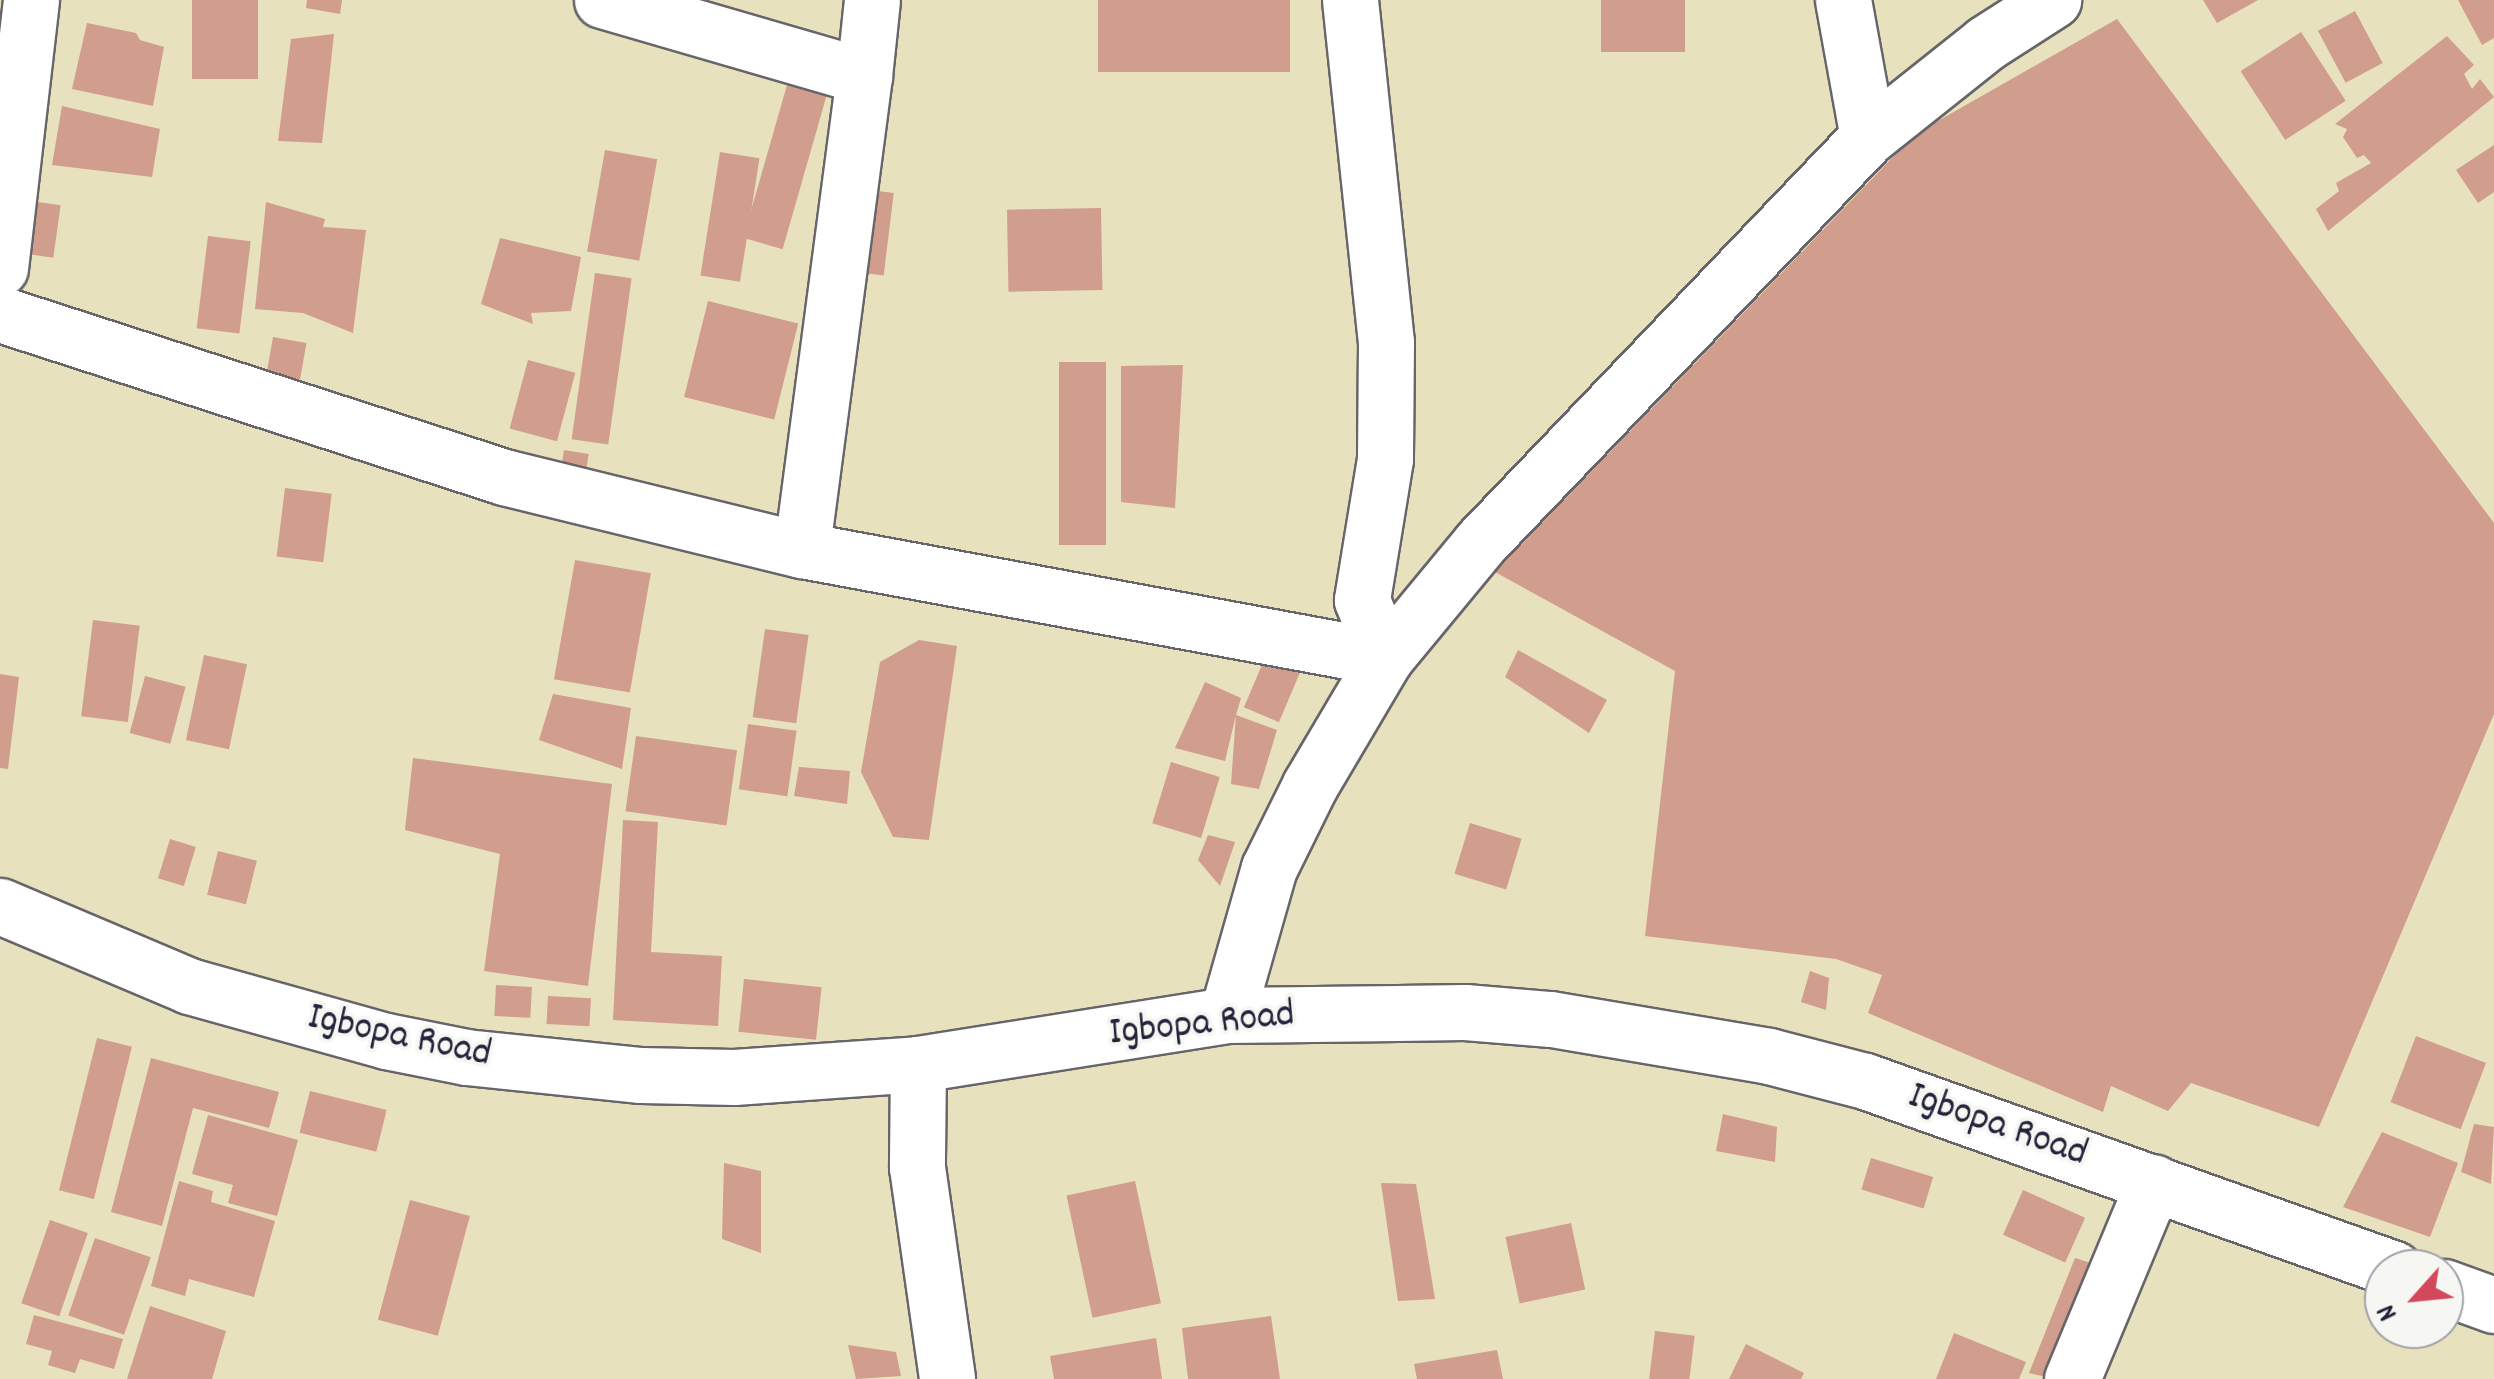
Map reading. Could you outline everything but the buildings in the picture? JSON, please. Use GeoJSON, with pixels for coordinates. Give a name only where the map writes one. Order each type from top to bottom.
{"type":"FeatureCollection","features":[{"type":"Feature","properties":{"kind":"street"},"geometry":{"type":"LineString","coordinates":[[0,268],[31,0]]}},
{"type":"Feature","properties":{"kind":"street"},"geometry":{"type":"LineString","coordinates":[[602,0],[864,76]]}},
{"type":"Feature","properties":{"kind":"street"},"geometry":{"type":"LineString","coordinates":[[802,550],[872,0]]}},
{"type":"Feature","properties":{"kind":"street"},"geometry":{"type":"LineString","coordinates":[[1350,0],[1386,342],[1385,459],[1362,600],[1385,658]]}},
{"type":"Feature","properties":{"kind":"street"},"geometry":{"type":"LineString","coordinates":[[1843,0],[1868,137]]}},
{"type":"Feature","properties":{"kind":"street"},"geometry":{"type":"LineString","coordinates":[[1228,1016],[1269,868],[1310,786],[1385,658],[1480,543],[1868,137],[1986,43],[2053,0]]}},
{"type":"Feature","properties":{"kind":"street"},"geometry":{"type":"LineString","coordinates":[[0,314],[504,477],[802,550],[1385,658]]}},
{"type":"Feature","properties":{"kind":"street","name":"Igbopa Road"},"geometry":{"type":"LineString","coordinates":[[0,906],[188,986],[386,1041],[466,1057],[641,1075],[734,1077],[918,1064],[1228,1016],[1482,1014],[1551,1019],[1769,1056],[1865,1080],[2364,1258]]}},
{"type":"Feature","properties":{"kind":"street"},"geometry":{"type":"LineString","coordinates":[[918,1064],[917,1167],[947,1379]]}},
{"type":"Feature","properties":{"kind":"street"},"geometry":{"type":"LineString","coordinates":[[2072,1379],[2154,1182]]}},
{"type":"Feature","properties":{"kind":"street"},"geometry":{"type":"LineString","coordinates":[[2464,1295],[2494,1306]]}}]}
